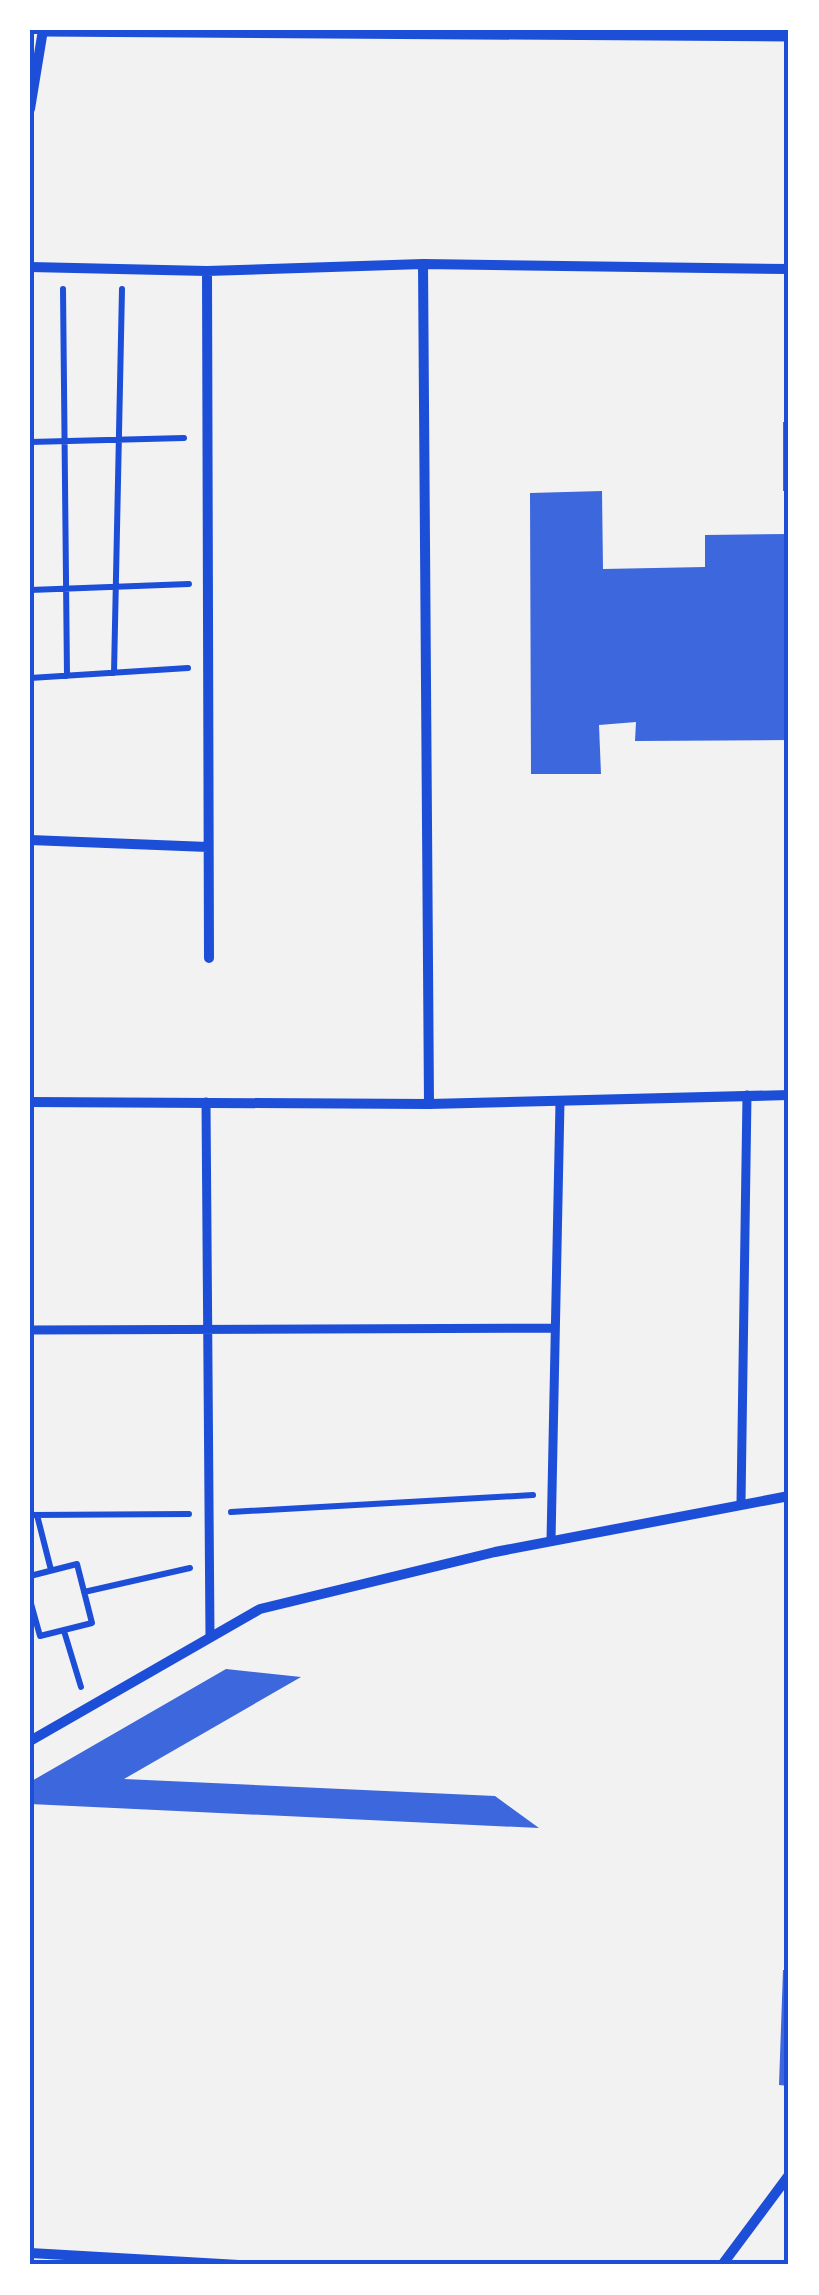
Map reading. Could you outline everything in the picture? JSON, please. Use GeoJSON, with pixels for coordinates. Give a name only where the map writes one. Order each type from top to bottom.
{"type":"FeatureCollection","features":[{"type":"Feature","properties":{"kind":"street"},"geometry":{"type":"LineString","coordinates":[[30,109],[43,31],[789,37]]}},
{"type":"Feature","properties":{"kind":"street"},"geometry":{"type":"LineString","coordinates":[[30,267],[207,270],[423,264],[789,269]]}},
{"type":"Feature","properties":{"kind":"street"},"geometry":{"type":"LineString","coordinates":[[423,264],[429,1104]]}},
{"type":"Feature","properties":{"kind":"street"},"geometry":{"type":"LineString","coordinates":[[207,270],[209,958]]}},
{"type":"Feature","properties":{"kind":"street"},"geometry":{"type":"LineString","coordinates":[[30,840],[208,848]]}},
{"type":"Feature","properties":{"kind":"street"},"geometry":{"type":"LineString","coordinates":[[741,1503],[747,1095]]}},
{"type":"Feature","properties":{"kind":"street"},"geometry":{"type":"LineString","coordinates":[[30,1102],[429,1104],[789,1095]]}},
{"type":"Feature","properties":{"kind":"street"},"geometry":{"type":"LineString","coordinates":[[206,1102],[210,1637]]}},
{"type":"Feature","properties":{"kind":"street"},"geometry":{"type":"LineString","coordinates":[[551,1541],[560,1102]]}},
{"type":"Feature","properties":{"kind":"street"},"geometry":{"type":"LineString","coordinates":[[30,1330],[554,1328]]}},
{"type":"Feature","properties":{"kind":"street"},"geometry":{"type":"LineString","coordinates":[[30,1742],[260,1609],[551,1541],[789,1496]]}},
{"type":"Feature","properties":{"kind":"street"},"geometry":{"type":"LineString","coordinates":[[722,2265],[789,2175]]}},
{"type":"Feature","properties":{"kind":"street"},"geometry":{"type":"LineString","coordinates":[[30,2253],[239,2265]]}},
{"type":"Feature","properties":{"kind":"path"},"geometry":{"type":"LineString","coordinates":[[62,268],[67,676]]}},
{"type":"Feature","properties":{"kind":"path"},"geometry":{"type":"LineString","coordinates":[[114,673],[122,268]]}},
{"type":"Feature","properties":{"kind":"path"},"geometry":{"type":"LineString","coordinates":[[30,442],[206,437]]}},
{"type":"Feature","properties":{"kind":"path"},"geometry":{"type":"LineString","coordinates":[[30,590],[207,584]]}},
{"type":"Feature","properties":{"kind":"path"},"geometry":{"type":"LineString","coordinates":[[30,678],[207,667]]}},
{"type":"Feature","properties":{"kind":"path"},"geometry":{"type":"LineString","coordinates":[[51,1570],[33,1515],[208,1514],[551,1494]]}},
{"type":"Feature","properties":{"kind":"path"},"geometry":{"type":"LineString","coordinates":[[30,1576],[77,1564],[92,1623],[40,1636],[31,1604]]}},
{"type":"Feature","properties":{"kind":"path"},"geometry":{"type":"LineString","coordinates":[[84,1592],[209,1564]]}},
{"type":"Feature","properties":{"kind":"path"},"geometry":{"type":"LineString","coordinates":[[64,1631],[88,1710]]}},
{"type":"Feature","properties":{"kind":"building"},"geometry":{"type":"Polygon","coordinates":[[[783,422],[789,422],[789,491],[783,491],[783,422]]]}},
{"type":"Feature","properties":{"kind":"building"},"geometry":{"type":"Polygon","coordinates":[[[602,491],[603,569],[705,567],[705,535],[789,534],[789,740],[635,741],[636,722],[599,725],[601,774],[531,774],[530,493],[602,491]]]}},
{"type":"Feature","properties":{"kind":"building"},"geometry":{"type":"Polygon","coordinates":[[[226,1669],[301,1677],[124,1779],[495,1796],[539,1828],[30,1804],[30,1782],[226,1669]]]}},
{"type":"Feature","properties":{"kind":"building"},"geometry":{"type":"Polygon","coordinates":[[[783,1970],[789,1970],[789,2086],[779,2085],[783,1970]]]}}]}
